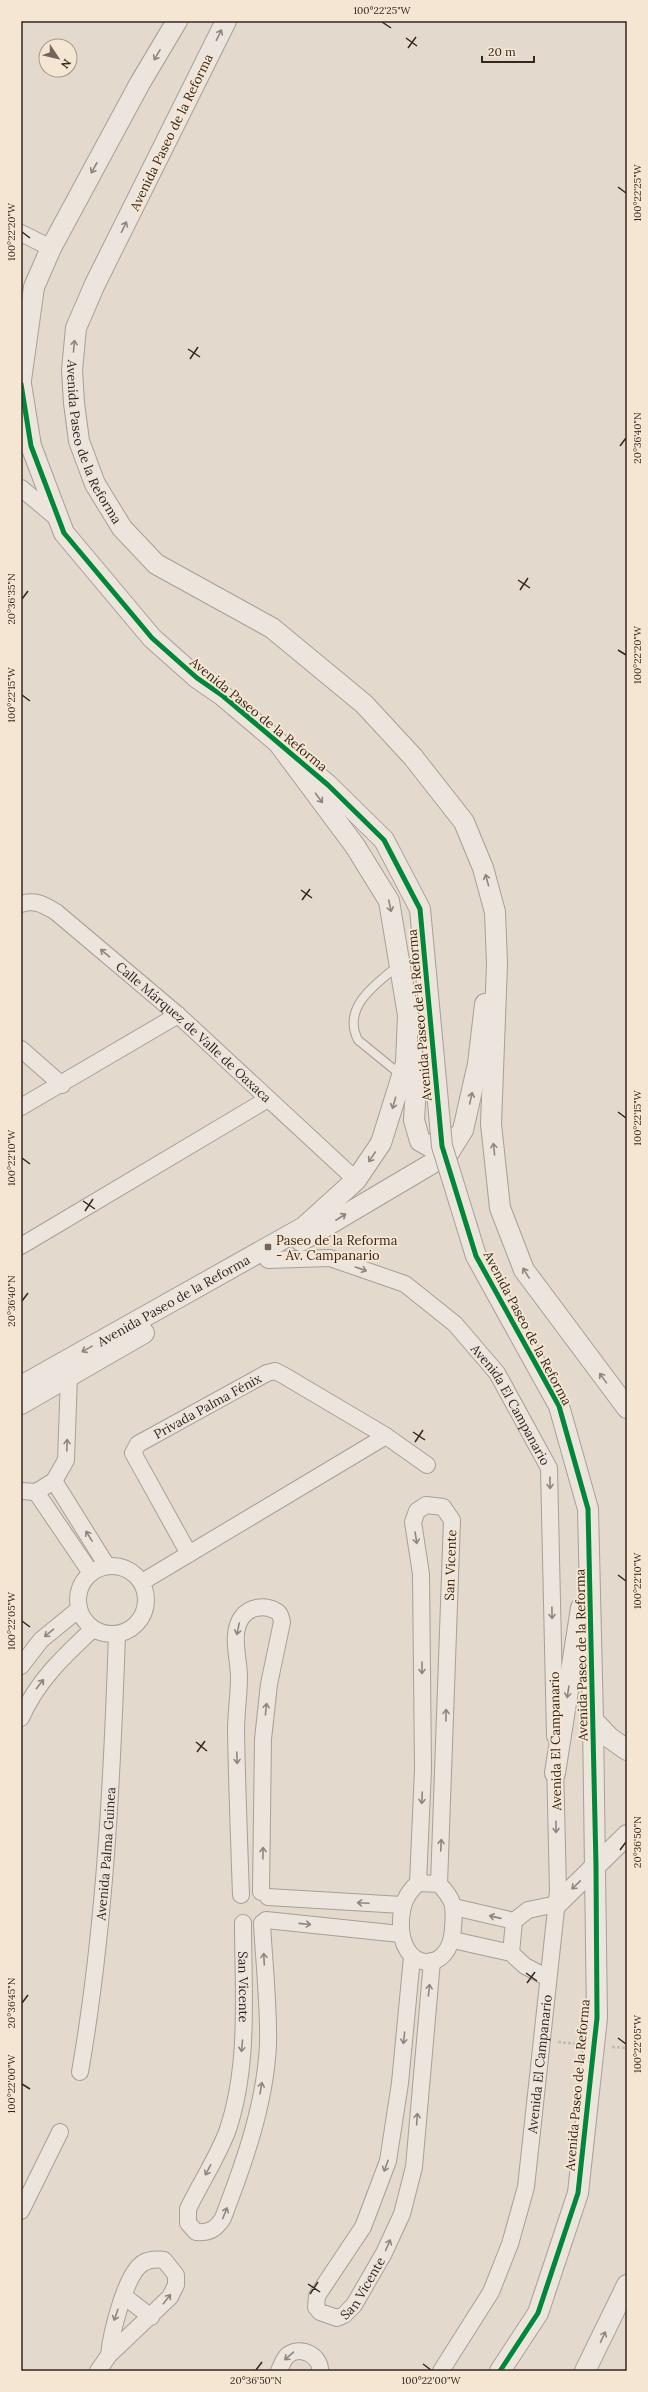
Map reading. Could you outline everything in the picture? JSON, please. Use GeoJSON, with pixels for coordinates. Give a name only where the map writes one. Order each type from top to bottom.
{"type":"FeatureCollection","features":[{"type":"Feature","properties":{"kind":"street"},"geometry":{"type":"LineString","coordinates":[[21,312],[51,248],[140,83],[177,21]]}},
{"type":"Feature","properties":{"kind":"street","name":"Avenida Paseo de la Reforma"},"geometry":{"type":"LineString","coordinates":[[226,21],[95,284],[76,328],[72,370],[79,441],[95,484],[122,528],[156,564],[272,628],[364,704],[413,757],[464,822],[483,868],[495,912],[497,964],[491,1124],[500,1208],[524,1270],[627,1408]]}},
{"type":"Feature","properties":{"kind":"street"},"geometry":{"type":"LineString","coordinates":[[21,233],[51,248]]}},
{"type":"Feature","properties":{"kind":"street"},"geometry":{"type":"LineString","coordinates":[[21,380],[34,287]]}},
{"type":"Feature","properties":{"kind":"street","name":"Avenida Paseo de la Reforma"},"geometry":{"type":"LineString","coordinates":[[21,384],[31,446],[64,533],[152,638],[197,678],[223,696],[328,784],[384,840],[420,909],[442,1146],[476,1256],[559,1406],[588,1509],[596,1866],[597,2018],[578,2193],[538,2313],[500,2371]]}},
{"type":"Feature","properties":{"kind":"street"},"geometry":{"type":"LineString","coordinates":[[21,488],[58,519]]}},
{"type":"Feature","properties":{"kind":"street","name":"Avenida Paseo de la Reforma"},"geometry":{"type":"LineString","coordinates":[[21,1386],[304,1227],[356,1180],[381,1143],[406,1063],[408,1015],[390,901],[355,846],[279,744]]}},
{"type":"Feature","properties":{"kind":"street","name":"Calle Márquez de Valle de Oaxaca"},"geometry":{"type":"LineString","coordinates":[[21,904],[28,902],[41,903],[56,912],[178,1015],[356,1180]]}},
{"type":"Feature","properties":{"kind":"street","name":"Avenida Paseo de la Reforma"},"geometry":{"type":"LineString","coordinates":[[21,1404],[308,1238],[354,1208],[448,1154],[463,1130],[478,1064],[495,912]]}},
{"type":"Feature","properties":{"kind":"street"},"geometry":{"type":"LineString","coordinates":[[21,1108],[178,1015]]}},
{"type":"Feature","properties":{"kind":"street"},"geometry":{"type":"LineString","coordinates":[[408,1015],[416,1087],[414,1120],[420,1141],[431,1147],[442,1149],[463,1130]]}},
{"type":"Feature","properties":{"kind":"street"},"geometry":{"type":"LineString","coordinates":[[21,1049],[62,1085]]}},
{"type":"Feature","properties":{"kind":"street"},"geometry":{"type":"LineString","coordinates":[[21,1246],[268,1099]]}},
{"type":"Feature","properties":{"kind":"street","name":"Avenida El Campanario"},"geometry":{"type":"LineString","coordinates":[[268,1260],[330,1258],[405,1284],[455,1324],[497,1373],[549,1468],[556,1904],[524,2194],[510,2244],[490,2292],[441,2371]]}},
{"type":"Feature","properties":{"kind":"street","name":"Privada Palma Fénix"},"geometry":{"type":"LineString","coordinates":[[189,1554],[133,1453],[138,1444],[267,1373],[275,1371],[386,1436],[427,1465]]}},
{"type":"Feature","properties":{"kind":"street"},"geometry":{"type":"LineString","coordinates":[[69,1376],[66,1460],[54,1481],[29,1491],[91,1573]]}},
{"type":"Feature","properties":{"kind":"street"},"geometry":{"type":"LineString","coordinates":[[142,1582],[386,1436]]}},
{"type":"Feature","properties":{"kind":"street"},"geometry":{"type":"LineString","coordinates":[[54,1481],[107,1566]]}},
{"type":"Feature","properties":{"kind":"street","name":"San Vicente"},"geometry":{"type":"LineString","coordinates":[[418,1883],[423,1769],[421,1574],[413,1522],[417,1511],[426,1505],[443,1507],[452,1520],[439,1884]]}},
{"type":"Feature","properties":{"kind":"street"},"geometry":{"type":"LineString","coordinates":[[555,1773],[589,1557]]}},
{"type":"Feature","properties":{"kind":"street"},"geometry":{"type":"LineString","coordinates":[[107,1566],[127,1568],[142,1582],[147,1598],[144,1615],[133,1628],[117,1634],[105,1634],[93,1629],[87,1624],[79,1609],[80,1589],[91,1573],[107,1566]]}},
{"type":"Feature","properties":{"kind":"street"},"geometry":{"type":"LineString","coordinates":[[264,1922],[270,1913],[271,1905],[264,1895],[263,1739],[269,1684],[282,1622],[280,1615],[276,1610],[265,1607],[253,1608],[247,1612],[242,1617],[237,1628],[239,1676],[236,1730],[241,1895],[235,1909],[243,1923],[252,1926],[264,1922],[400,1934]]}},
{"type":"Feature","properties":{"kind":"street"},"geometry":{"type":"LineString","coordinates":[[21,1666],[41,1640],[79,1609]]}},
{"type":"Feature","properties":{"kind":"street"},"geometry":{"type":"LineString","coordinates":[[21,1718],[30,1698],[59,1660],[93,1629]]}},
{"type":"Feature","properties":{"kind":"street","name":"Avenida Palma Guinea"},"geometry":{"type":"LineString","coordinates":[[80,2072],[94,1987],[112,1758],[117,1634]]}},
{"type":"Feature","properties":{"kind":"street"},"geometry":{"type":"LineString","coordinates":[[593,1720],[610,1738],[627,1750]]}},
{"type":"Feature","properties":{"kind":"street"},"geometry":{"type":"LineString","coordinates":[[423,1769],[444,1767]]}},
{"type":"Feature","properties":{"kind":"street"},"geometry":{"type":"LineString","coordinates":[[511,1953],[514,1921],[528,1910],[556,1904],[627,1835]]}},
{"type":"Feature","properties":{"kind":"street"},"geometry":{"type":"LineString","coordinates":[[418,1883],[439,1884],[448,1894],[454,1907],[453,1940],[444,1954],[432,1961],[423,1962],[412,1957],[404,1947],[400,1934],[402,1905],[418,1883]]}},
{"type":"Feature","properties":{"kind":"street"},"geometry":{"type":"LineString","coordinates":[[241,1895],[254,1890],[264,1895],[402,1905]]}},
{"type":"Feature","properties":{"kind":"street"},"geometry":{"type":"LineString","coordinates":[[454,1907],[514,1921]]}},
{"type":"Feature","properties":{"kind":"street","name":"San Vicente"},"geometry":{"type":"LineString","coordinates":[[243,1923],[243,2044],[235,2098],[226,2133],[188,2209],[188,2223],[196,2232],[207,2232],[217,2227],[223,2218],[247,2153],[255,2125],[268,2045],[264,1922]]}},
{"type":"Feature","properties":{"kind":"street"},"geometry":{"type":"LineString","coordinates":[[453,1940],[511,1953],[525,1966],[548,1978]]}},
{"type":"Feature","properties":{"kind":"street","name":"San Vicente"},"geometry":{"type":"LineString","coordinates":[[412,1957],[400,2083],[388,2161],[363,2227],[317,2296],[316,2306],[320,2312],[330,2317],[337,2318],[344,2315],[354,2305],[384,2253],[402,2214],[414,2167],[419,2086],[432,1961]]}},
{"type":"Feature","properties":{"kind":"street"},"geometry":{"type":"LineString","coordinates":[[400,2083],[419,2086]]}},
{"type":"Feature","properties":{"kind":"street"},"geometry":{"type":"LineString","coordinates":[[21,2211],[60,2132]]}},
{"type":"Feature","properties":{"kind":"street"},"geometry":{"type":"LineString","coordinates":[[98,2371],[109,2355],[170,2297],[176,2285],[176,2275],[164,2260],[152,2259],[141,2264],[124,2296],[111,2332],[109,2355]]}},
{"type":"Feature","properties":{"kind":"street"},"geometry":{"type":"LineString","coordinates":[[584,2371],[627,2285]]}},
{"type":"Feature","properties":{"kind":"street"},"geometry":{"type":"LineString","coordinates":[[124,2296],[150,2316]]}},
{"type":"Feature","properties":{"kind":"street"},"geometry":{"type":"LineString","coordinates":[[279,2371],[287,2355],[295,2351],[307,2352],[315,2356],[320,2365],[320,2371]]}},
{"type":"Feature","properties":{"kind":"lane"},"geometry":{"type":"LineString","coordinates":[[400,964],[362,996],[356,1008],[354,1032],[358,1040],[402,1075]]}},
{"type":"Feature","properties":{"kind":"cycle path"},"geometry":{"type":"LineString","coordinates":[[21,384],[31,446],[64,533],[152,638],[197,678],[223,696],[328,785],[384,840],[420,909],[442,1146],[476,1256],[559,1406],[588,1509],[596,1866],[597,2018],[578,2193],[538,2313],[500,2371]]}},
{"type":"Feature","properties":{"kind":"place","name":"Paseo de la Reforma - Av. Campanario"},"geometry":{"type":"Point","coordinates":[268,1247]}}]}
